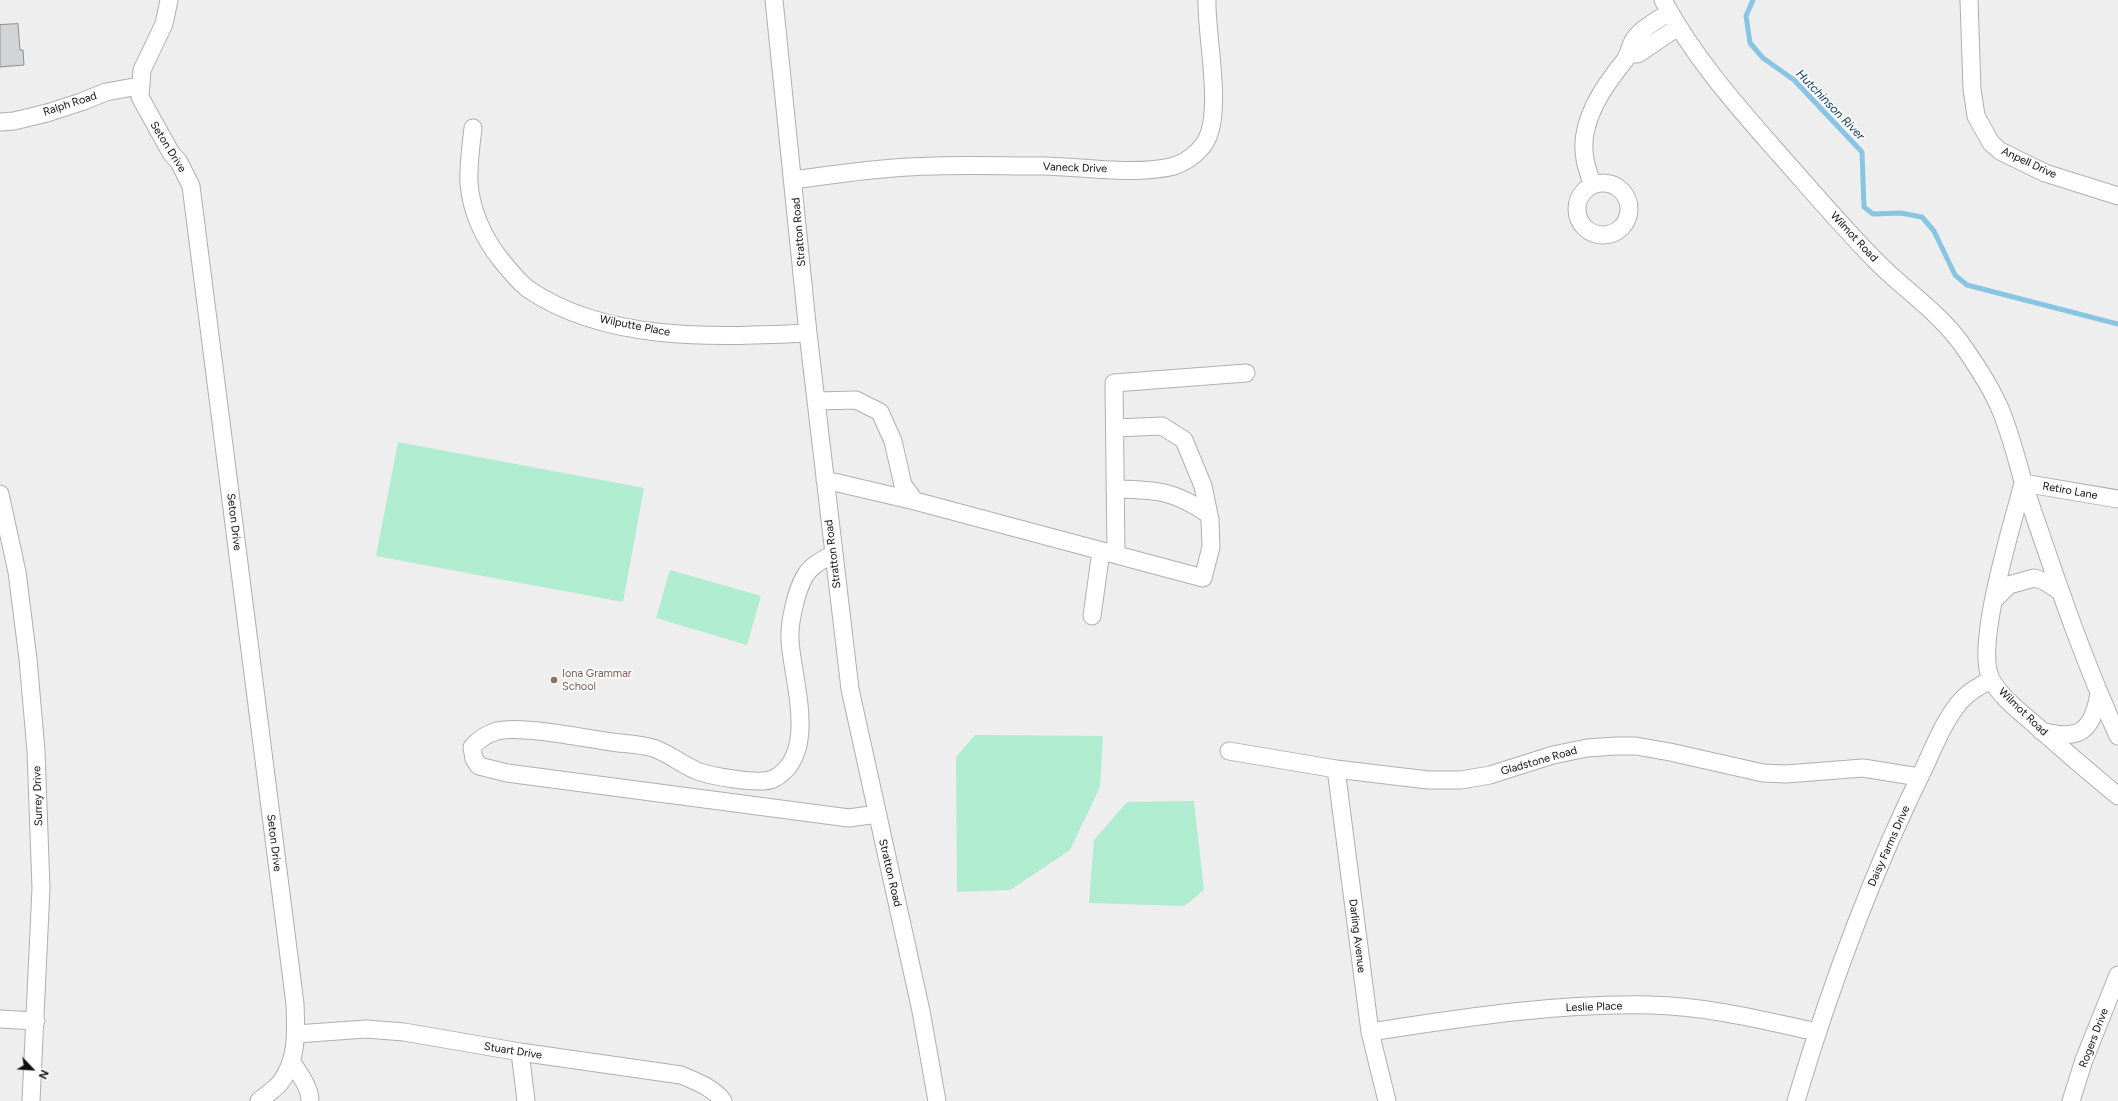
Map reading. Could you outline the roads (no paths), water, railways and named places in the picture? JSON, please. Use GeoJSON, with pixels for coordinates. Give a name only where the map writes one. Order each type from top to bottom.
{"type":"FeatureCollection","features":[{"type":"Feature","properties":{"kind":"street","name":"Seton Drive"},"geometry":{"type":"LineString","coordinates":[[169,0],[164,24],[157,41],[146,58],[142,70],[139,86],[140,97],[171,152],[179,162],[191,186],[291,973],[296,1034],[292,1062],[279,1084],[259,1101]]}},
{"type":"Feature","properties":{"kind":"street","name":"Stratton Road"},"geometry":{"type":"LineString","coordinates":[[774,0],[794,180],[808,333],[850,689],[921,1011],[937,1101]]}},
{"type":"Feature","properties":{"kind":"street","name":"Vaneck Drive"},"geometry":{"type":"LineString","coordinates":[[794,180],[840,173],[908,167],[1044,166],[1153,170],[1172,167],[1186,161],[1197,152],[1205,142],[1213,119],[1207,0]]}},
{"type":"Feature","properties":{"kind":"street","name":"Anpell Drive"},"geometry":{"type":"LineString","coordinates":[[1969,0],[1972,89],[1976,116],[1991,143],[2000,151],[2045,173],[2118,196]]}},
{"type":"Feature","properties":{"kind":"street","name":"Wilmot Road"},"geometry":{"type":"LineString","coordinates":[[1666,6],[1678,27],[1728,96],[1845,228],[1880,265],[1934,313],[1963,346],[1988,385],[2001,412],[2023,483],[2060,592],[2099,694],[2118,736]]}},
{"type":"Feature","properties":{"kind":"street"},"geometry":{"type":"LineString","coordinates":[[1592,185],[1585,159],[1587,126],[1592,110],[1606,83],[1629,54],[1632,43],[1666,6]]}},
{"type":"Feature","properties":{"kind":"street"},"geometry":{"type":"LineString","coordinates":[[1629,54],[1638,54],[1678,27]]}},
{"type":"Feature","properties":{"kind":"street","name":"Ralph Road"},"geometry":{"type":"LineString","coordinates":[[0,122],[14,121],[47,113],[106,92],[139,86]]}},
{"type":"Feature","properties":{"kind":"street","name":"Wilputte Place"},"geometry":{"type":"LineString","coordinates":[[473,128],[469,183],[478,224],[495,252],[527,288],[548,301],[609,323],[654,332],[708,336],[808,333]]}},
{"type":"Feature","properties":{"kind":"street"},"geometry":{"type":"LineString","coordinates":[[1092,616],[1108,553],[1115,489],[1114,383],[1246,373]]}},
{"type":"Feature","properties":{"kind":"street"},"geometry":{"type":"LineString","coordinates":[[816,401],[856,400],[880,412],[893,441],[903,485],[915,501]]}},
{"type":"Feature","properties":{"kind":"street"},"geometry":{"type":"LineString","coordinates":[[825,480],[915,501],[1203,578],[1211,547],[1208,514],[1203,486],[1184,440],[1162,426],[1115,428]]}},
{"type":"Feature","properties":{"kind":"street","name":"Wilmot Road"},"geometry":{"type":"LineString","coordinates":[[2023,483],[1987,634],[1986,654],[1991,680],[2011,704],[2118,796]]}},
{"type":"Feature","properties":{"kind":"street","name":"Retiro Lane"},"geometry":{"type":"LineString","coordinates":[[2023,483],[2118,499]]}},
{"type":"Feature","properties":{"kind":"street"},"geometry":{"type":"LineString","coordinates":[[1115,489],[1157,490],[1189,500],[1208,514]]}},
{"type":"Feature","properties":{"kind":"street","name":"Surrey Drive"},"geometry":{"type":"LineString","coordinates":[[1,505],[17,572],[28,659],[36,751],[41,888],[36,1021],[31,1101]]}},
{"type":"Feature","properties":{"kind":"street"},"geometry":{"type":"LineString","coordinates":[[833,554],[813,567],[805,576],[791,620],[790,638],[792,664],[801,719],[800,737],[790,762],[773,778],[760,782],[694,770],[684,762],[653,748],[528,730],[498,731],[480,738],[472,747],[474,759],[479,766],[485,769],[849,818],[877,814]]}},
{"type":"Feature","properties":{"kind":"street"},"geometry":{"type":"LineString","coordinates":[[1994,600],[2009,585],[2034,578],[2044,581],[2060,592]]}},
{"type":"Feature","properties":{"kind":"street","name":"Daisy Farms Drive"},"geometry":{"type":"LineString","coordinates":[[1796,1101],[1817,1032],[1874,876],[1919,777],[1942,730],[1958,704],[1968,694],[1991,680]]}},
{"type":"Feature","properties":{"kind":"street"},"geometry":{"type":"LineString","coordinates":[[2041,731],[2068,736],[2083,730],[2092,722],[2099,694]]}},
{"type":"Feature","properties":{"kind":"street","name":"Gladstone Road"},"geometry":{"type":"LineString","coordinates":[[1229,751],[1336,769],[1428,780],[1461,780],[1490,775],[1552,755],[1587,748],[1630,746],[1670,752],[1738,769],[1763,773],[1786,774],[1863,768],[1919,777]]}},
{"type":"Feature","properties":{"kind":"street","name":"Darling Avenue"},"geometry":{"type":"LineString","coordinates":[[1336,769],[1370,1032],[1387,1101]]}},
{"type":"Feature","properties":{"kind":"street"},"geometry":{"type":"LineString","coordinates":[[688,796],[694,770]]}},
{"type":"Feature","properties":{"kind":"street","name":"Rogers Drive"},"geometry":{"type":"LineString","coordinates":[[2071,1101],[2084,1060],[2118,975]]}},
{"type":"Feature","properties":{"kind":"street","name":"Leslie Place"},"geometry":{"type":"LineString","coordinates":[[1370,1032],[1504,1012],[1576,1007],[1650,1005],[1740,1015],[1817,1032]]}},
{"type":"Feature","properties":{"kind":"street"},"geometry":{"type":"LineString","coordinates":[[0,1019],[36,1021]]}},
{"type":"Feature","properties":{"kind":"street","name":"Stuart Drive"},"geometry":{"type":"LineString","coordinates":[[296,1034],[366,1029],[404,1032],[520,1052],[681,1075],[700,1084],[720,1097],[723,1101]]}},
{"type":"Feature","properties":{"kind":"street"},"geometry":{"type":"LineString","coordinates":[[520,1052],[526,1101]]}},
{"type":"Feature","properties":{"kind":"street"},"geometry":{"type":"LineString","coordinates":[[292,1062],[310,1095],[310,1101]]}},
{"type":"Feature","properties":{"kind":"waterway","name":"Hutchinson River"},"geometry":{"type":"LineString","coordinates":[[1753,0],[1746,16],[1750,43],[1763,58],[1794,80],[1862,152],[1864,207],[1873,214],[1901,213],[1922,217],[1934,231],[1955,275],[1967,285],[2118,324]]}},
{"type":"Feature","properties":{"kind":"place","name":"Iona Grammar School"},"geometry":{"type":"Point","coordinates":[554,680]}}]}
